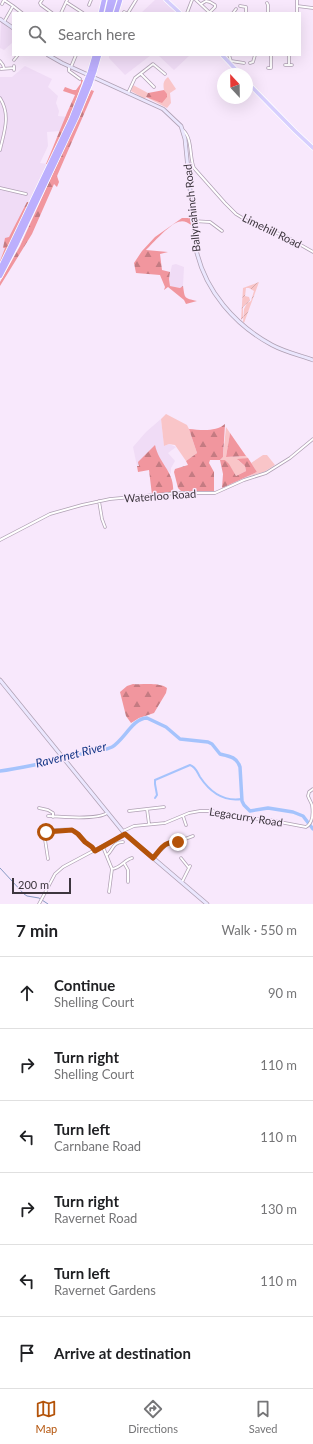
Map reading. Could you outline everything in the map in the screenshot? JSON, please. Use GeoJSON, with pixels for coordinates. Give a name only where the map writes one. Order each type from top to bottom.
{"type":"FeatureCollection","features":[{"type":"Feature","properties":{"kind":"highway"},"geometry":{"type":"LineString","coordinates":[[101,12],[104,0]]}},
{"type":"Feature","properties":{"kind":"highway"},"geometry":{"type":"LineString","coordinates":[[107,12],[110,0]]}},
{"type":"Feature","properties":{"kind":"highway"},"geometry":{"type":"LineString","coordinates":[[110,12],[114,0]]}},
{"type":"Feature","properties":{"kind":"highway"},"geometry":{"type":"LineString","coordinates":[[116,12],[120,0]]}},
{"type":"Feature","properties":{"kind":"highway"},"geometry":{"type":"LineString","coordinates":[[92,71],[94,56]]}},
{"type":"Feature","properties":{"kind":"highway"},"geometry":{"type":"LineString","coordinates":[[0,276],[74,121],[92,71],[100,56]]}},
{"type":"Feature","properties":{"kind":"highway"},"geometry":{"type":"LineString","coordinates":[[0,269],[88,83]]}},
{"type":"Feature","properties":{"kind":"main road"},"geometry":{"type":"LineString","coordinates":[[169,1],[179,12]]}},
{"type":"Feature","properties":{"kind":"main road"},"geometry":{"type":"LineString","coordinates":[[223,56],[234,68]]}},
{"type":"Feature","properties":{"kind":"main road"},"geometry":{"type":"LineString","coordinates":[[253,88],[313,148]]}},
{"type":"Feature","properties":{"kind":"street"},"geometry":{"type":"LineString","coordinates":[[2,4],[4,0],[21,12]]}},
{"type":"Feature","properties":{"kind":"street"},"geometry":{"type":"LineString","coordinates":[[42,0],[40,3],[41,5],[51,12]]}},
{"type":"Feature","properties":{"kind":"street"},"geometry":{"type":"LineString","coordinates":[[89,5],[91,0]]}},
{"type":"Feature","properties":{"kind":"street"},"geometry":{"type":"LineString","coordinates":[[127,12],[136,0]]}},
{"type":"Feature","properties":{"kind":"street"},"geometry":{"type":"LineString","coordinates":[[186,12],[192,0]]}},
{"type":"Feature","properties":{"kind":"street"},"geometry":{"type":"LineString","coordinates":[[196,0],[209,12]]}},
{"type":"Feature","properties":{"kind":"street"},"geometry":{"type":"LineString","coordinates":[[297,0],[297,12]]}},
{"type":"Feature","properties":{"kind":"street"},"geometry":{"type":"LineString","coordinates":[[62,12],[67,1],[82,12]]}},
{"type":"Feature","properties":{"kind":"street"},"geometry":{"type":"LineString","coordinates":[[201,4],[206,1],[215,5],[211,12]]}},
{"type":"Feature","properties":{"kind":"street"},"geometry":{"type":"LineString","coordinates":[[268,4],[268,12]]}},
{"type":"Feature","properties":{"kind":"street"},"geometry":{"type":"LineString","coordinates":[[4,22],[13,6]]}},
{"type":"Feature","properties":{"kind":"street"},"geometry":{"type":"LineString","coordinates":[[240,6],[246,7],[246,12]]}},
{"type":"Feature","properties":{"kind":"street"},"geometry":{"type":"LineString","coordinates":[[297,6],[313,8]]}},
{"type":"Feature","properties":{"kind":"street"},"geometry":{"type":"LineString","coordinates":[[0,19],[12,27]]}},
{"type":"Feature","properties":{"kind":"street"},"geometry":{"type":"LineString","coordinates":[[14,60],[17,56]]}},
{"type":"Feature","properties":{"kind":"street","name":"Ballynahinch Road"},"geometry":{"type":"LineString","coordinates":[[50,56],[70,67],[163,109],[178,122],[182,130],[187,152],[194,242],[200,265],[208,284],[223,305],[242,324],[263,340],[285,351],[313,360]]}},
{"type":"Feature","properties":{"kind":"street"},"geometry":{"type":"LineString","coordinates":[[70,67],[76,56]]}},
{"type":"Feature","properties":{"kind":"street"},"geometry":{"type":"LineString","coordinates":[[229,56],[233,62],[244,63]]}},
{"type":"Feature","properties":{"kind":"street"},"geometry":{"type":"LineString","coordinates":[[252,63],[255,56]]}},
{"type":"Feature","properties":{"kind":"street"},"geometry":{"type":"LineString","coordinates":[[270,69],[272,56]]}},
{"type":"Feature","properties":{"kind":"street"},"geometry":{"type":"LineString","coordinates":[[285,65],[290,65],[289,56]]}},
{"type":"Feature","properties":{"kind":"street"},"geometry":{"type":"LineString","coordinates":[[0,61],[4,65],[3,69],[14,68]]}},
{"type":"Feature","properties":{"kind":"street"},"geometry":{"type":"LineString","coordinates":[[128,93],[135,78],[153,64],[165,74]]}},
{"type":"Feature","properties":{"kind":"street","name":"Ballynahinch Road"},"geometry":{"type":"LineString","coordinates":[[70,67],[69,71],[80,79]]}},
{"type":"Feature","properties":{"kind":"street"},"geometry":{"type":"LineString","coordinates":[[141,74],[154,87]]}},
{"type":"Feature","properties":{"kind":"street"},"geometry":{"type":"LineString","coordinates":[[147,86],[150,83]]}},
{"type":"Feature","properties":{"kind":"street"},"geometry":{"type":"LineString","coordinates":[[0,98],[5,109],[7,119],[0,150]]}},
{"type":"Feature","properties":{"kind":"street","name":"Limehill Road"},"geometry":{"type":"LineString","coordinates":[[182,130],[187,138],[194,168],[233,212],[254,225],[285,236],[313,252]]}},
{"type":"Feature","properties":{"kind":"street"},"geometry":{"type":"LineString","coordinates":[[0,188],[26,194]]}},
{"type":"Feature","properties":{"kind":"street"},"geometry":{"type":"LineString","coordinates":[[192,221],[210,222],[222,230]]}},
{"type":"Feature","properties":{"kind":"street","name":"Waterloo Road"},"geometry":{"type":"LineString","coordinates":[[0,540],[50,514],[99,501],[177,493],[215,492],[266,473],[313,439]]}},
{"type":"Feature","properties":{"kind":"street"},"geometry":{"type":"LineString","coordinates":[[99,501],[105,527]]}},
{"type":"Feature","properties":{"kind":"street"},"geometry":{"type":"LineString","coordinates":[[0,680],[123,833],[207,904]]}},
{"type":"Feature","properties":{"kind":"street","name":"Legacurry Road"},"geometry":{"type":"LineString","coordinates":[[39,904],[54,874],[103,847],[134,826],[165,823],[200,811],[213,811],[222,815],[308,826],[311,821],[312,805],[308,796],[309,792],[313,789]]}},
{"type":"Feature","properties":{"kind":"street"},"geometry":{"type":"LineString","coordinates":[[39,808],[53,813],[53,817]]}},
{"type":"Feature","properties":{"kind":"street"},"geometry":{"type":"LineString","coordinates":[[129,811],[164,808]]}},
{"type":"Feature","properties":{"kind":"street"},"geometry":{"type":"LineString","coordinates":[[147,810],[149,824]]}},
{"type":"Feature","properties":{"kind":"street"},"geometry":{"type":"LineString","coordinates":[[48,816],[85,818],[103,816],[107,813]]}},
{"type":"Feature","properties":{"kind":"street"},"geometry":{"type":"LineString","coordinates":[[182,816],[186,825]]}},
{"type":"Feature","properties":{"kind":"street"},"geometry":{"type":"LineString","coordinates":[[48,859],[44,834],[48,831],[72,830],[95,851]]}},
{"type":"Feature","properties":{"kind":"street"},"geometry":{"type":"LineString","coordinates":[[153,858],[168,842],[178,842],[193,836]]}},
{"type":"Feature","properties":{"kind":"street"},"geometry":{"type":"LineString","coordinates":[[107,856],[114,845],[122,842]]}},
{"type":"Feature","properties":{"kind":"street"},"geometry":{"type":"LineString","coordinates":[[103,847],[112,869],[110,892]]}},
{"type":"Feature","properties":{"kind":"street"},"geometry":{"type":"LineString","coordinates":[[112,869],[118,868],[128,859],[132,858]]}},
{"type":"Feature","properties":{"kind":"street"},"geometry":{"type":"LineString","coordinates":[[181,858],[190,867],[181,883]]}},
{"type":"Feature","properties":{"kind":"street"},"geometry":{"type":"LineString","coordinates":[[124,863],[128,870],[128,882]]}},
{"type":"Feature","properties":{"kind":"shaded area"},"geometry":{"type":"Polygon","coordinates":[[[155,0],[164,0],[176,12],[142,12],[155,0]]]}},
{"type":"Feature","properties":{"kind":"shaded area"},"geometry":{"type":"Polygon","coordinates":[[[1,22],[12,30],[12,43],[4,50],[0,48],[1,22]]]}},
{"type":"Feature","properties":{"kind":"shaded area"},"geometry":{"type":"Polygon","coordinates":[[[109,56],[150,56],[125,75],[109,58],[109,56]]]}},
{"type":"Feature","properties":{"kind":"shaded area"},"geometry":{"type":"Polygon","coordinates":[[[159,56],[189,56],[174,70],[159,56]]]}},
{"type":"Feature","properties":{"kind":"shaded area"},"geometry":{"type":"Polygon","coordinates":[[[25,66],[52,79],[48,87],[58,96],[56,103],[59,111],[58,116],[68,117],[61,131],[47,132],[48,146],[40,163],[48,164],[0,261],[0,77],[12,77],[25,66]]]}},
{"type":"Feature","properties":{"kind":"shaded area"},"geometry":{"type":"Polygon","coordinates":[[[168,77],[176,89],[170,93],[171,103],[167,108],[146,97],[165,92],[164,83],[168,77]]]}},
{"type":"Feature","properties":{"kind":"shaded area"},"geometry":{"type":"Polygon","coordinates":[[[133,85],[148,93],[145,99],[131,91],[133,85]]]}},
{"type":"Feature","properties":{"kind":"shaded area"},"geometry":{"type":"Polygon","coordinates":[[[176,264],[184,267],[183,286],[180,288],[170,286],[169,279],[172,265],[176,264]]]}},
{"type":"Feature","properties":{"kind":"shaded area"},"geometry":{"type":"Polygon","coordinates":[[[259,282],[244,323],[244,309],[247,303],[243,307],[243,318],[241,320],[243,288],[259,282]],[[246,288],[245,296],[249,297],[250,300],[247,303],[251,301],[254,291],[249,288],[246,288]]]}},
{"type":"Feature","properties":{"kind":"shaded area"},"geometry":{"type":"Polygon","coordinates":[[[166,414],[187,425],[189,429],[197,453],[186,461],[175,445],[169,444],[164,446],[161,419],[166,414]]]}},
{"type":"Feature","properties":{"kind":"shaded area"},"geometry":{"type":"Polygon","coordinates":[[[161,419],[164,446],[169,444],[176,447],[168,453],[175,461],[171,468],[171,474],[162,464],[156,451],[137,466],[133,447],[146,432],[161,419]]]}},
{"type":"Feature","properties":{"kind":"shaded area"},"geometry":{"type":"Polygon","coordinates":[[[226,427],[230,433],[226,457],[246,456],[248,458],[238,460],[245,466],[246,471],[236,476],[225,460],[220,460],[223,457],[226,427]]]}},
{"type":"Feature","properties":{"kind":"shaded area"},"geometry":{"type":"Polygon","coordinates":[[[263,455],[267,455],[275,465],[264,472],[246,477],[257,472],[251,463],[263,455]]]}},
{"type":"Feature","properties":{"kind":"green space"},"geometry":{"type":"Polygon","coordinates":[[[81,80],[83,80],[73,109],[48,164],[46,164],[75,95],[63,91],[65,87],[76,90],[81,83],[81,80]]]}},
{"type":"Feature","properties":{"kind":"green space"},"geometry":{"type":"Polygon","coordinates":[[[91,90],[94,91],[57,176],[59,182],[57,187],[54,184],[32,234],[0,286],[0,282],[20,246],[91,90]]]}},
{"type":"Feature","properties":{"kind":"green space"},"geometry":{"type":"Polygon","coordinates":[[[164,90],[167,97],[162,103],[146,97],[148,93],[164,90]]]}},
{"type":"Feature","properties":{"kind":"green space"},"geometry":{"type":"Polygon","coordinates":[[[27,202],[29,202],[1,262],[0,261],[5,248],[3,248],[5,238],[9,237],[27,202]]]}},
{"type":"Feature","properties":{"kind":"green space"},"geometry":{"type":"Polygon","coordinates":[[[182,218],[190,218],[191,225],[183,221],[174,224],[161,234],[146,250],[168,252],[160,254],[162,270],[170,272],[170,286],[180,288],[183,286],[186,297],[197,301],[186,304],[184,300],[168,287],[164,290],[165,287],[160,275],[136,273],[134,263],[142,251],[155,237],[182,218]]]}},
{"type":"Feature","properties":{"kind":"green space"},"geometry":{"type":"Polygon","coordinates":[[[225,424],[223,457],[220,460],[210,460],[209,463],[214,472],[214,491],[181,491],[178,488],[174,472],[175,469],[188,465],[186,461],[197,453],[189,429],[213,429],[221,427],[225,424]]]}},
{"type":"Feature","properties":{"kind":"green space"},"geometry":{"type":"Polygon","coordinates":[[[230,433],[246,456],[226,457],[230,433]]]}},
{"type":"Feature","properties":{"kind":"green space"},"geometry":{"type":"Polygon","coordinates":[[[155,445],[160,458],[172,479],[173,492],[152,495],[149,470],[138,472],[138,462],[155,445]]]}},
{"type":"Feature","properties":{"kind":"green space"},"geometry":{"type":"Polygon","coordinates":[[[248,458],[257,472],[222,488],[223,474],[220,460],[225,460],[229,464],[236,476],[246,471],[245,466],[237,459],[248,458]]]}},
{"type":"Feature","properties":{"kind":"green space"},"geometry":{"type":"Polygon","coordinates":[[[133,684],[155,684],[167,688],[166,693],[154,713],[139,718],[131,723],[126,716],[120,692],[127,686],[133,684]]]}},
{"type":"Feature","properties":{"kind":"waterway","name":"Ravernet River"},"geometry":{"type":"LineString","coordinates":[[0,771],[107,749],[116,744],[133,725],[142,719],[147,718],[166,727],[180,739],[208,742],[212,744],[220,754],[235,759],[240,767],[242,801],[250,811],[268,808],[293,812],[303,816],[313,829]]}},
{"type":"Feature","properties":{"kind":"waterway"},"geometry":{"type":"LineString","coordinates":[[155,798],[157,795],[155,780],[190,765],[195,768],[208,787],[218,795],[229,799],[242,799]]}},
{"type":"Feature","properties":{"kind":"waterway"},"geometry":{"type":"LineString","coordinates":[[0,868],[24,894],[39,898],[48,904]]}},
{"type":"Feature","properties":{"kind":"route"},"geometry":{"type":"LineString","coordinates":[[46,832],[52,830],[72,830],[95,851],[125,834],[153,858],[168,842],[178,842]]}}]}
